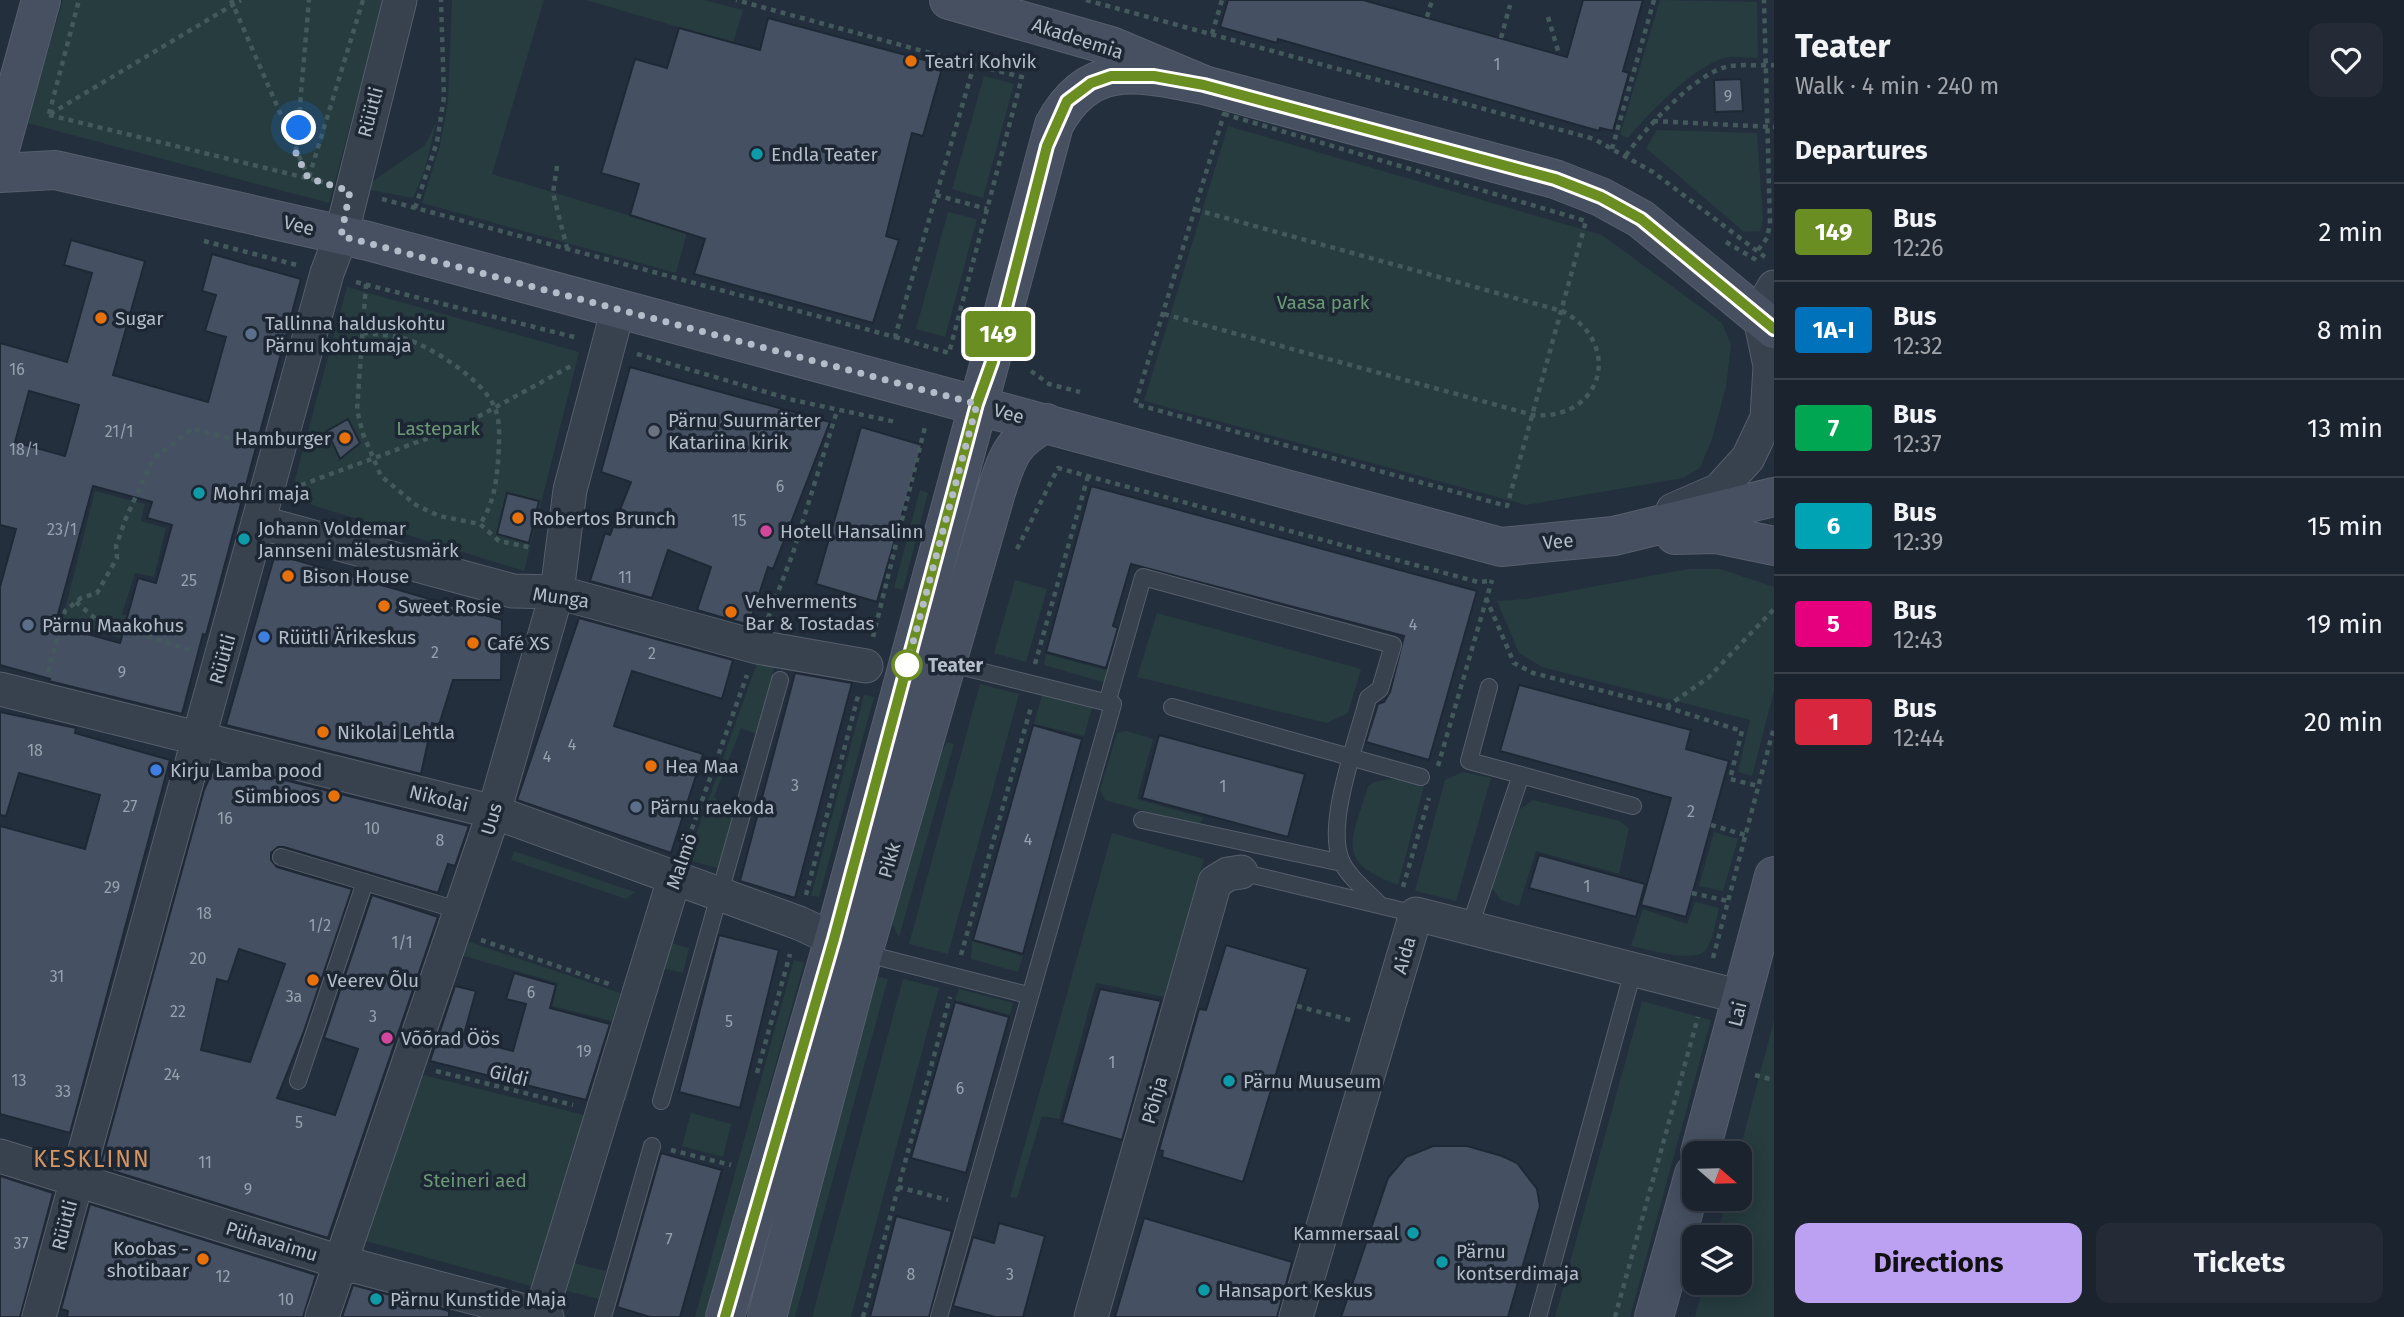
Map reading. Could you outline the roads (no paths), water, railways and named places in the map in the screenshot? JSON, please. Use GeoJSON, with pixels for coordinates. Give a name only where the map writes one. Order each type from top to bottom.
{"type":"FeatureCollection","features":[{"type":"Feature","properties":{"kind":"main road"},"geometry":{"type":"LineString","coordinates":[[0,149],[41,0]]}},
{"type":"Feature","properties":{"kind":"main road","name":"Akadeemia"},"geometry":{"type":"LineString","coordinates":[[949,0],[1111,46],[1204,85],[1555,179],[1601,197],[1641,219],[1769,310]]}},
{"type":"Feature","properties":{"kind":"main road","name":"Pikk"},"geometry":{"type":"LineString","coordinates":[[767,1317],[849,946],[977,404],[992,362],[1047,146],[1067,101],[1091,83],[1111,76],[1154,76],[1204,85]]}},
{"type":"Feature","properties":{"kind":"main road","name":"Vee"},"geometry":{"type":"LineString","coordinates":[[0,173],[55,170],[341,236],[977,404],[1501,547],[1614,536],[1774,497]]}},
{"type":"Feature","properties":{"kind":"main road","name":"Pikk"},"geometry":{"type":"LineString","coordinates":[[725,1317],[947,663],[1009,454],[1025,434],[1046,423]]}},
{"type":"Feature","properties":{"kind":"main road"},"geometry":{"type":"LineString","coordinates":[[1614,536],[1716,534],[1774,546]]}},
{"type":"Feature","properties":{"kind":"main road","name":"Lai"},"geometry":{"type":"LineString","coordinates":[[1702,1141],[1723,993],[1774,876]]}},
{"type":"Feature","properties":{"kind":"main road"},"geometry":{"type":"LineString","coordinates":[[1654,1317],[1684,1211]]}},
{"type":"Feature","properties":{"kind":"street","name":"Rüütli"},"geometry":{"type":"LineString","coordinates":[[39,1317],[199,737],[270,517],[280,447],[327,273],[341,236],[350,191],[376,121],[400,0]]}},
{"type":"Feature","properties":{"kind":"street","name":"Uus"},"geometry":{"type":"LineString","coordinates":[[322,1317],[494,812],[557,592],[570,490],[618,309]]}},
{"type":"Feature","properties":{"kind":"street"},"geometry":{"type":"LineString","coordinates":[[1614,536],[1719,490],[1748,458],[1767,418],[1769,310]]}},
{"type":"Feature","properties":{"kind":"street","name":"Munga"},"geometry":{"type":"LineString","coordinates":[[270,517],[513,591],[557,592],[757,647],[866,666]]}},
{"type":"Feature","properties":{"kind":"street","name":"Nikolai"},"geometry":{"type":"LineString","coordinates":[[0,690],[494,812],[799,923],[849,946]]}},
{"type":"Feature","properties":{"kind":"street","name":"Põhja"},"geometry":{"type":"LineString","coordinates":[[1091,1317],[1228,877]]}},
{"type":"Feature","properties":{"kind":"street","name":"Malmö"},"geometry":{"type":"LineString","coordinates":[[543,1316],[674,879]]}},
{"type":"Feature","properties":{"kind":"street","name":"Aida"},"geometry":{"type":"LineString","coordinates":[[1296,1317],[1382,1029],[1406,911],[1723,993]]}},
{"type":"Feature","properties":{"kind":"street","name":"Pühavaimu"},"geometry":{"type":"LineString","coordinates":[[0,1156],[340,1262],[543,1316]]}},
{"type":"Feature","properties":{"kind":"lane"},"geometry":{"type":"LineString","coordinates":[[1107,703],[1143,577],[1393,645],[1380,689],[1368,698],[1338,807],[1336,843],[1342,863],[1380,905]]}},
{"type":"Feature","properties":{"kind":"lane"},"geometry":{"type":"LineString","coordinates":[[939,1317],[1028,995],[1113,704],[947,663]]}},
{"type":"Feature","properties":{"kind":"lane"},"geometry":{"type":"LineString","coordinates":[[661,1101],[780,680]]}},
{"type":"Feature","properties":{"kind":"lane"},"geometry":{"type":"LineString","coordinates":[[1489,687],[1469,761],[1633,806]]}},
{"type":"Feature","properties":{"kind":"lane"},"geometry":{"type":"LineString","coordinates":[[1172,707],[1421,777]]}},
{"type":"Feature","properties":{"kind":"lane"},"geometry":{"type":"LineString","coordinates":[[1469,929],[1521,775]]}},
{"type":"Feature","properties":{"kind":"lane"},"geometry":{"type":"LineString","coordinates":[[1142,820],[1342,863]]}},
{"type":"Feature","properties":{"kind":"lane"},"geometry":{"type":"LineString","coordinates":[[281,857],[365,882],[454,930]]}},
{"type":"Feature","properties":{"kind":"lane"},"geometry":{"type":"LineString","coordinates":[[1228,877],[1406,911]]}},
{"type":"Feature","properties":{"kind":"lane"},"geometry":{"type":"LineString","coordinates":[[298,1081],[365,882]]}},
{"type":"Feature","properties":{"kind":"lane"},"geometry":{"type":"LineString","coordinates":[[849,946],[1028,995]]}},
{"type":"Feature","properties":{"kind":"lane"},"geometry":{"type":"LineString","coordinates":[[1538,1317],[1633,971]]}},
{"type":"Feature","properties":{"kind":"lane"},"geometry":{"type":"LineString","coordinates":[[603,1317],[652,1146]]}},
{"type":"Feature","properties":{"kind":"place","name":"Teatri Kohvik"},"geometry":{"type":"Point","coordinates":[911,61]}},
{"type":"Feature","properties":{"kind":"place","name":"Endla Teater"},"geometry":{"type":"Point","coordinates":[757,154]}},
{"type":"Feature","properties":{"kind":"place","name":"Sugar"},"geometry":{"type":"Point","coordinates":[101,318]}},
{"type":"Feature","properties":{"kind":"place","name":"Tallinna halduskohtu Pärnu kohtumaja"},"geometry":{"type":"Point","coordinates":[251,334]}},
{"type":"Feature","properties":{"kind":"place","name":"Pärnu Suurmärter Katariina kirik"},"geometry":{"type":"Point","coordinates":[654,431]}},
{"type":"Feature","properties":{"kind":"place","name":"Hamburger"},"geometry":{"type":"Point","coordinates":[345,438]}},
{"type":"Feature","properties":{"kind":"place","name":"Mohri maja"},"geometry":{"type":"Point","coordinates":[199,493]}},
{"type":"Feature","properties":{"kind":"place","name":"Robertos Brunch"},"geometry":{"type":"Point","coordinates":[518,518]}},
{"type":"Feature","properties":{"kind":"place","name":"Hotell Hansalinn"},"geometry":{"type":"Point","coordinates":[766,531]}},
{"type":"Feature","properties":{"kind":"place","name":"Johann Voldemar Jannseni mälestusmärk"},"geometry":{"type":"Point","coordinates":[244,539]}},
{"type":"Feature","properties":{"kind":"place","name":"Bison House"},"geometry":{"type":"Point","coordinates":[288,576]}},
{"type":"Feature","properties":{"kind":"place","name":"Sweet Rosie"},"geometry":{"type":"Point","coordinates":[384,606]}},
{"type":"Feature","properties":{"kind":"place","name":"Vehverments Bar & Tostadas"},"geometry":{"type":"Point","coordinates":[731,612]}},
{"type":"Feature","properties":{"kind":"place","name":"Pärnu Maakohus"},"geometry":{"type":"Point","coordinates":[28,625]}},
{"type":"Feature","properties":{"kind":"place","name":"Rüütli Ärikeskus"},"geometry":{"type":"Point","coordinates":[264,637]}},
{"type":"Feature","properties":{"kind":"place","name":"Café XS"},"geometry":{"type":"Point","coordinates":[473,643]}},
{"type":"Feature","properties":{"kind":"place","name":"Teater"},"geometry":{"type":"Point","coordinates":[907,665]}},
{"type":"Feature","properties":{"kind":"place","name":"Nikolai Lehtla"},"geometry":{"type":"Point","coordinates":[323,732]}},
{"type":"Feature","properties":{"kind":"place","name":"Hea Maa"},"geometry":{"type":"Point","coordinates":[651,766]}},
{"type":"Feature","properties":{"kind":"place","name":"Kirju Lamba pood"},"geometry":{"type":"Point","coordinates":[156,770]}},
{"type":"Feature","properties":{"kind":"place","name":"Sümbioos"},"geometry":{"type":"Point","coordinates":[334,796]}},
{"type":"Feature","properties":{"kind":"place","name":"Pärnu raekoda"},"geometry":{"type":"Point","coordinates":[636,807]}},
{"type":"Feature","properties":{"kind":"place","name":"Veerev Õlu"},"geometry":{"type":"Point","coordinates":[313,980]}},
{"type":"Feature","properties":{"kind":"place","name":"Võõrad Öös"},"geometry":{"type":"Point","coordinates":[387,1038]}},
{"type":"Feature","properties":{"kind":"place","name":"Pärnu Muuseum"},"geometry":{"type":"Point","coordinates":[1229,1081]}},
{"type":"Feature","properties":{"kind":"place","name":"Kammersaal"},"geometry":{"type":"Point","coordinates":[1413,1233]}},
{"type":"Feature","properties":{"kind":"place","name":"Koobas - shotibaar"},"geometry":{"type":"Point","coordinates":[203,1259]}},
{"type":"Feature","properties":{"kind":"place","name":"Pärnu kontserdimaja"},"geometry":{"type":"Point","coordinates":[1442,1262]}},
{"type":"Feature","properties":{"kind":"place","name":"Hansaport Keskus"},"geometry":{"type":"Point","coordinates":[1204,1290]}},
{"type":"Feature","properties":{"kind":"place","name":"Pärnu Kunstide Maja"},"geometry":{"type":"Point","coordinates":[376,1299]}},
{"type":"Feature","properties":{"kind":"district","name":"KESKLINN"},"geometry":{"type":"Point","coordinates":[92,1159]}},
{"type":"Feature","properties":{"kind":"park label","name":"Vaasa park"},"geometry":{"type":"Point","coordinates":[1323,302]}},
{"type":"Feature","properties":{"kind":"park label","name":"Lastepark"},"geometry":{"type":"Point","coordinates":[438,428]}},
{"type":"Feature","properties":{"kind":"park label","name":"Steineri aed"},"geometry":{"type":"Point","coordinates":[475,1180]}}]}
